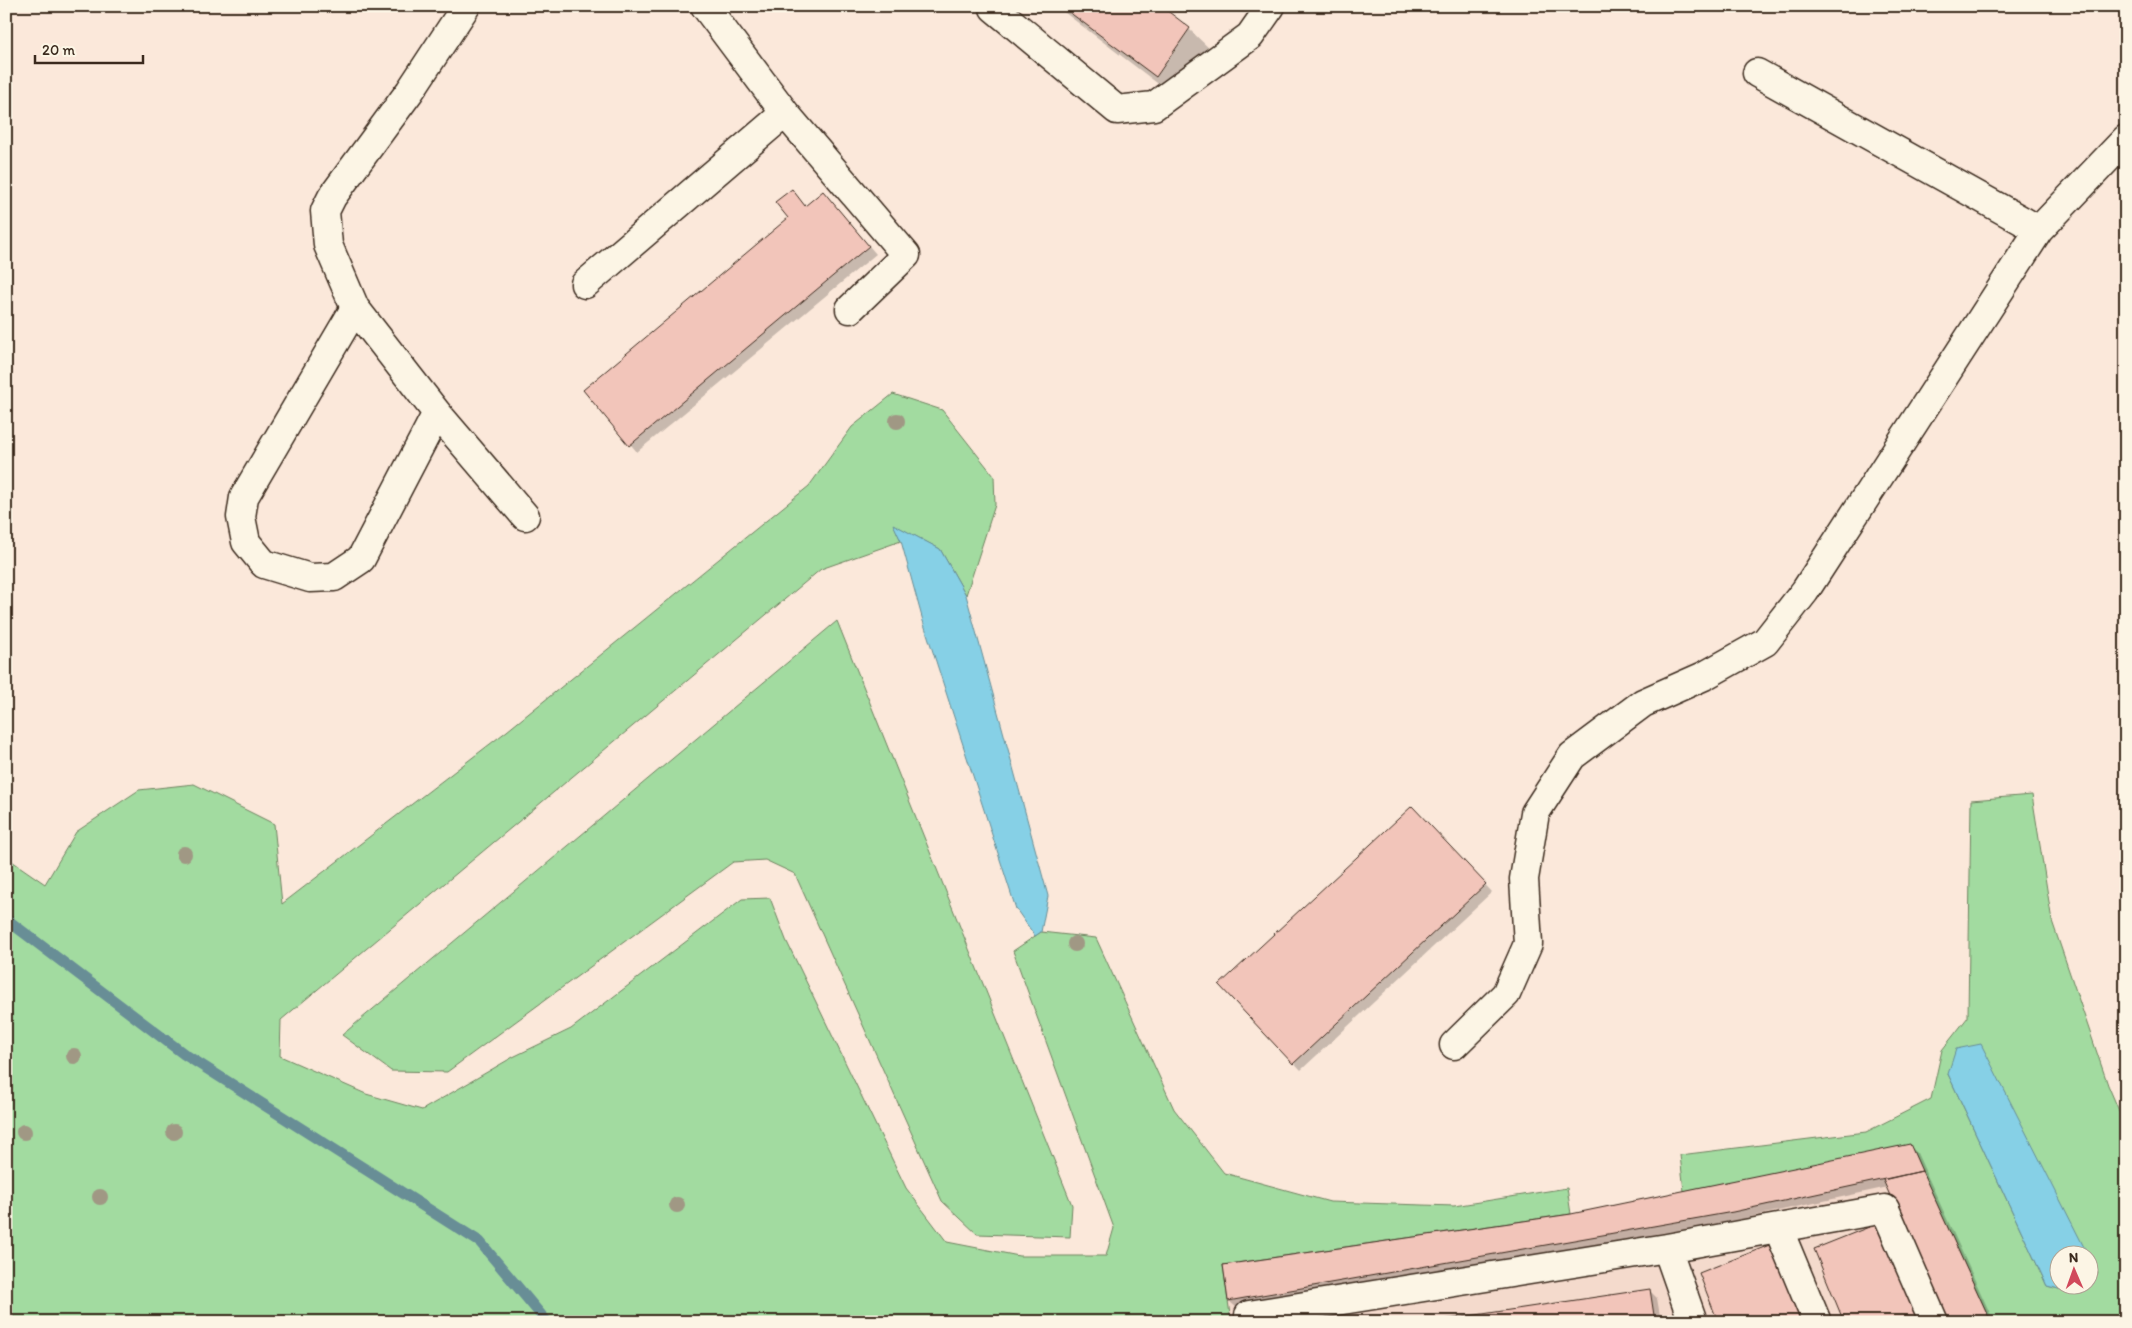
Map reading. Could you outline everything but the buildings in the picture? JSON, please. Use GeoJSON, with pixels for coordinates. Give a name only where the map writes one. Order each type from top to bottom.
{"type":"FeatureCollection","features":[{"type":"Feature","properties":{"kind":"street"},"geometry":{"type":"LineString","coordinates":[[466,6],[410,91],[332,197],[325,211],[328,245],[355,308],[437,413],[525,516]]}},
{"type":"Feature","properties":{"kind":"street"},"geometry":{"type":"LineString","coordinates":[[705,6],[785,113],[906,255],[850,309]]}},
{"type":"Feature","properties":{"kind":"street"},"geometry":{"type":"LineString","coordinates":[[994,8],[1117,110],[1154,106],[1250,36],[1271,6]]}},
{"type":"Feature","properties":{"kind":"street"},"geometry":{"type":"LineString","coordinates":[[1758,73],[2039,230]]}},
{"type":"Feature","properties":{"kind":"street"},"geometry":{"type":"LineString","coordinates":[[585,284],[785,113]]}},
{"type":"Feature","properties":{"kind":"street"},"geometry":{"type":"LineString","coordinates":[[1454,1045],[1506,994],[1528,944],[1524,880],[1535,813],[1572,756],[1642,704],[1704,676],[1764,642],[1805,591],[2039,230],[2126,139]]}},
{"type":"Feature","properties":{"kind":"street"},"geometry":{"type":"LineString","coordinates":[[355,308],[244,497],[241,517],[246,542],[264,564],[310,578],[334,577],[361,559],[437,413]]}},
{"type":"Feature","properties":{"kind":"street"},"geometry":{"type":"LineString","coordinates":[[1249,1316],[1666,1248],[1885,1209],[1934,1322]]}},
{"type":"Feature","properties":{"kind":"street"},"geometry":{"type":"LineString","coordinates":[[1778,1228],[1816,1322]]}},
{"type":"Feature","properties":{"kind":"street"},"geometry":{"type":"LineString","coordinates":[[1666,1248],[1693,1322]]}},
{"type":"Feature","properties":{"kind":"shaded area"},"geometry":{"type":"Polygon","coordinates":[[[1910,1144],[1991,1322],[1231,1322],[1223,1265],[1571,1214],[1910,1144]]]}},
{"type":"Feature","properties":{"kind":"green space"},"geometry":{"type":"Polygon","coordinates":[[[893,394],[942,410],[994,476],[995,505],[966,595],[940,549],[894,525],[901,541],[821,569],[281,1020],[280,1056],[366,1094],[422,1110],[513,1057],[571,1029],[742,899],[770,898],[786,940],[906,1188],[947,1242],[1019,1256],[1106,1256],[1114,1228],[1013,951],[1041,932],[1096,938],[1174,1109],[1224,1173],[1330,1202],[1454,1206],[1567,1188],[1571,1214],[1223,1265],[1231,1322],[6,1322],[6,857],[45,884],[76,832],[139,790],[194,784],[274,824],[282,904],[507,731],[809,486],[852,427],[893,394]]]}},
{"type":"Feature","properties":{"kind":"green space"},"geometry":{"type":"Polygon","coordinates":[[[837,621],[1072,1205],[1070,1237],[977,1234],[942,1201],[795,874],[765,860],[733,862],[447,1072],[391,1071],[342,1035],[837,621]]]}},
{"type":"Feature","properties":{"kind":"green space"},"geometry":{"type":"Polygon","coordinates":[[[2032,795],[2052,921],[2108,1085],[2126,1127],[2126,1322],[1991,1322],[1910,1145],[1684,1191],[1680,1155],[1866,1132],[1931,1099],[1942,1050],[1968,1017],[1971,800],[2032,795]],[[1948,1074],[2047,1286],[2050,1287],[2050,1296],[2100,1296],[2100,1246],[2082,1246],[1948,1074]]]}},
{"type":"Feature","properties":{"kind":"water"},"geometry":{"type":"Polygon","coordinates":[[[893,524],[940,549],[966,595],[1048,896],[1041,932],[1035,936],[1016,909],[923,621],[901,541],[893,524]]]}},
{"type":"Feature","properties":{"kind":"water"},"geometry":{"type":"Polygon","coordinates":[[[1981,1044],[2083,1246],[2050,1246],[2050,1287],[2047,1286],[1948,1074],[1956,1049],[1981,1044]]]}},
{"type":"Feature","properties":{"kind":"waterway"},"geometry":{"type":"LineString","coordinates":[[6,919],[184,1054],[480,1242],[547,1322]]}}]}
